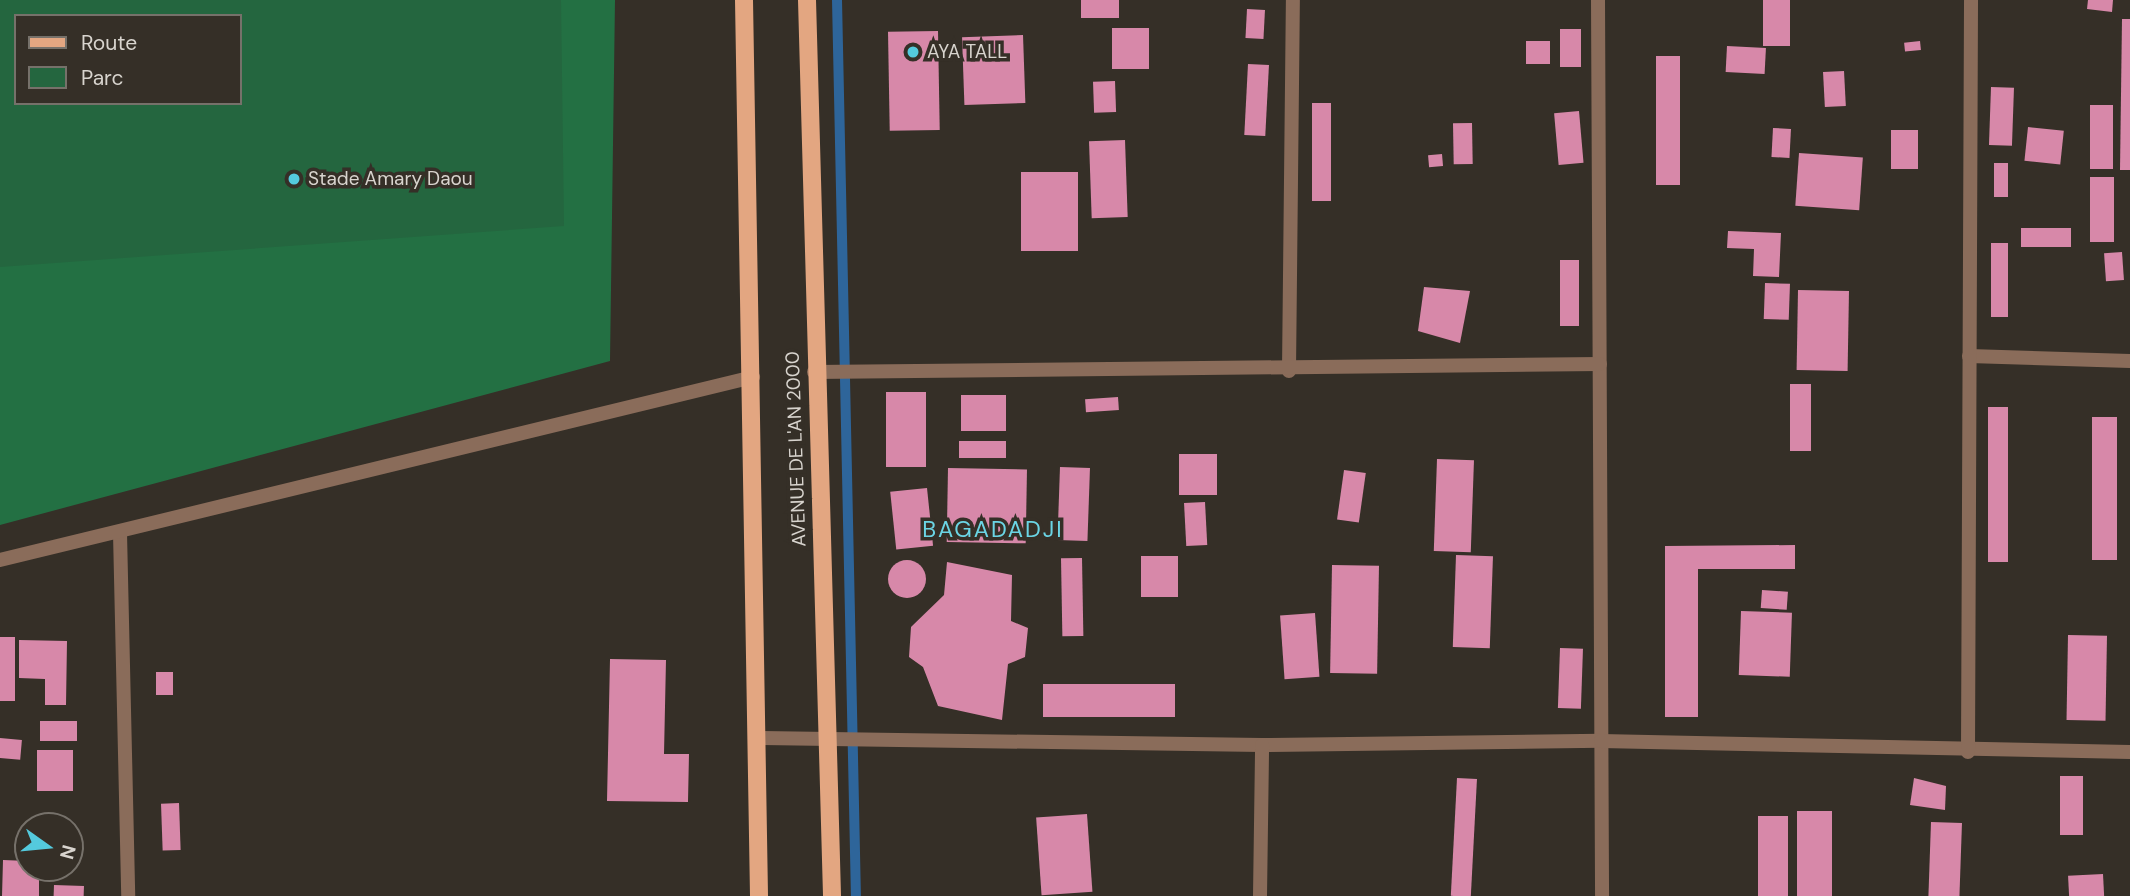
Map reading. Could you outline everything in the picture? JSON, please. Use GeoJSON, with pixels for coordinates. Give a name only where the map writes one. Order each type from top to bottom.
{"type":"FeatureCollection","features":[{"type":"Feature","properties":{"kind":"main road","name":"AVENUE DE L'AN 2000"},"geometry":{"type":"LineString","coordinates":[[744,0],[753,377],[760,896]]}},
{"type":"Feature","properties":{"kind":"main road","name":"AVENUE DE L'AN 2000"},"geometry":{"type":"LineString","coordinates":[[807,0],[814,372],[832,896]]}},
{"type":"Feature","properties":{"kind":"street"},"geometry":{"type":"LineString","coordinates":[[1289,371],[1293,0]]}},
{"type":"Feature","properties":{"kind":"street"},"geometry":{"type":"LineString","coordinates":[[1598,0],[1602,896]]}},
{"type":"Feature","properties":{"kind":"street"},"geometry":{"type":"LineString","coordinates":[[1968,752],[1971,0]]}},
{"type":"Feature","properties":{"kind":"street"},"geometry":{"type":"LineString","coordinates":[[1969,356],[2130,361]]}},
{"type":"Feature","properties":{"kind":"street"},"geometry":{"type":"LineString","coordinates":[[814,372],[1289,371],[1600,364]]}},
{"type":"Feature","properties":{"kind":"street"},"geometry":{"type":"LineString","coordinates":[[0,559],[120,533],[753,377]]}},
{"type":"Feature","properties":{"kind":"street"},"geometry":{"type":"LineString","coordinates":[[120,533],[128,896]]}},
{"type":"Feature","properties":{"kind":"street"},"geometry":{"type":"LineString","coordinates":[[758,738],[1262,745],[1601,741],[1968,752],[2130,752]]}},
{"type":"Feature","properties":{"kind":"street"},"geometry":{"type":"LineString","coordinates":[[1260,896],[1262,745]]}},
{"type":"Feature","properties":{"kind":"green space","name":"Stade Amary Daou"},"geometry":{"type":"Polygon","coordinates":[[[0,0],[582,0],[589,256],[0,274],[0,0]]]}},
{"type":"Feature","properties":{"kind":"green space"},"geometry":{"type":"Polygon","coordinates":[[[561,0],[615,0],[610,361],[0,525],[0,267],[564,226],[561,0]]]}},
{"type":"Feature","properties":{"kind":"building"},"geometry":{"type":"Polygon","coordinates":[[[1081,0],[1119,0],[1119,18],[1081,18],[1081,0]]]}},
{"type":"Feature","properties":{"kind":"building"},"geometry":{"type":"Polygon","coordinates":[[[1763,0],[1790,0],[1790,46],[1763,46],[1763,0]]]}},
{"type":"Feature","properties":{"kind":"building"},"geometry":{"type":"Polygon","coordinates":[[[2088,0],[2113,0],[2112,12],[2087,9],[2088,0]]]}},
{"type":"Feature","properties":{"kind":"building"},"geometry":{"type":"Polygon","coordinates":[[[1247,9],[1265,10],[1263,39],[1245,38],[1247,9]]]}},
{"type":"Feature","properties":{"kind":"building"},"geometry":{"type":"Polygon","coordinates":[[[2122,19],[2130,19],[2130,170],[2120,170],[2122,19]]]}},
{"type":"Feature","properties":{"kind":"building"},"geometry":{"type":"Polygon","coordinates":[[[1112,28],[1149,28],[1149,69],[1112,69],[1112,28]]]}},
{"type":"Feature","properties":{"kind":"building"},"geometry":{"type":"Polygon","coordinates":[[[1560,29],[1581,29],[1581,67],[1560,67],[1560,29]]]}},
{"type":"Feature","properties":{"kind":"building"},"geometry":{"type":"Polygon","coordinates":[[[938,31],[940,130],[890,131],[888,32],[938,31]]]}},
{"type":"Feature","properties":{"kind":"building"},"geometry":{"type":"Polygon","coordinates":[[[1023,35],[1025,103],[964,105],[962,37],[1023,35]]]}},
{"type":"Feature","properties":{"kind":"building"},"geometry":{"type":"Polygon","coordinates":[[[1526,41],[1550,41],[1550,64],[1526,64],[1526,41]]]}},
{"type":"Feature","properties":{"kind":"building"},"geometry":{"type":"Polygon","coordinates":[[[1920,41],[1921,50],[1905,52],[1904,43],[1920,41]]]}},
{"type":"Feature","properties":{"kind":"building"},"geometry":{"type":"Polygon","coordinates":[[[1727,46],[1766,48],[1765,74],[1726,72],[1727,46]]]}},
{"type":"Feature","properties":{"kind":"building"},"geometry":{"type":"Polygon","coordinates":[[[1656,56],[1680,56],[1680,185],[1656,185],[1656,56]]]}},
{"type":"Feature","properties":{"kind":"building"},"geometry":{"type":"Polygon","coordinates":[[[1248,64],[1269,65],[1265,136],[1244,135],[1248,64]]]}},
{"type":"Feature","properties":{"kind":"building"},"geometry":{"type":"Polygon","coordinates":[[[1844,71],[1846,106],[1825,107],[1823,72],[1844,71]]]}},
{"type":"Feature","properties":{"kind":"building"},"geometry":{"type":"Polygon","coordinates":[[[1115,81],[1116,112],[1094,113],[1093,82],[1115,81]]]}},
{"type":"Feature","properties":{"kind":"building"},"geometry":{"type":"Polygon","coordinates":[[[1991,87],[2014,88],[2012,146],[1989,145],[1991,87]]]}},
{"type":"Feature","properties":{"kind":"building"},"geometry":{"type":"Polygon","coordinates":[[[1312,103],[1331,103],[1331,201],[1312,201],[1312,103]]]}},
{"type":"Feature","properties":{"kind":"building"},"geometry":{"type":"Polygon","coordinates":[[[2090,105],[2113,105],[2113,169],[2090,169],[2090,105]]]}},
{"type":"Feature","properties":{"kind":"building"},"geometry":{"type":"Polygon","coordinates":[[[1579,111],[1584,163],[1559,165],[1554,113],[1579,111]]]}},
{"type":"Feature","properties":{"kind":"building"},"geometry":{"type":"Polygon","coordinates":[[[1453,123],[1472,123],[1473,164],[1454,164],[1453,123]]]}},
{"type":"Feature","properties":{"kind":"building"},"geometry":{"type":"Polygon","coordinates":[[[2028,127],[2064,131],[2060,165],[2024,161],[2028,127]]]}},
{"type":"Feature","properties":{"kind":"building"},"geometry":{"type":"Polygon","coordinates":[[[1773,128],[1791,129],[1789,158],[1771,157],[1773,128]]]}},
{"type":"Feature","properties":{"kind":"building"},"geometry":{"type":"Polygon","coordinates":[[[1891,130],[1918,130],[1918,169],[1891,169],[1891,130]]]}},
{"type":"Feature","properties":{"kind":"building"},"geometry":{"type":"Polygon","coordinates":[[[1125,140],[1128,217],[1092,218],[1089,141],[1125,140]]]}},
{"type":"Feature","properties":{"kind":"building"},"geometry":{"type":"Polygon","coordinates":[[[1799,153],[1863,157],[1859,210],[1795,206],[1799,153]]]}},
{"type":"Feature","properties":{"kind":"building"},"geometry":{"type":"Polygon","coordinates":[[[1442,154],[1443,166],[1429,167],[1428,155],[1442,154]]]}},
{"type":"Feature","properties":{"kind":"building"},"geometry":{"type":"Polygon","coordinates":[[[1994,163],[2008,163],[2008,197],[1994,197],[1994,163]]]}},
{"type":"Feature","properties":{"kind":"building"},"geometry":{"type":"Polygon","coordinates":[[[1021,172],[1078,172],[1078,251],[1021,251],[1021,172]]]}},
{"type":"Feature","properties":{"kind":"building"},"geometry":{"type":"Polygon","coordinates":[[[2090,177],[2114,177],[2114,242],[2090,242],[2090,177]]]}},
{"type":"Feature","properties":{"kind":"building"},"geometry":{"type":"Polygon","coordinates":[[[2021,228],[2071,228],[2071,247],[2021,247],[2021,228]]]}},
{"type":"Feature","properties":{"kind":"building"},"geometry":{"type":"Polygon","coordinates":[[[1728,231],[1781,233],[1779,277],[1753,276],[1754,249],[1727,248],[1728,231]]]}},
{"type":"Feature","properties":{"kind":"building"},"geometry":{"type":"Polygon","coordinates":[[[1991,243],[2008,243],[2008,317],[1991,317],[1991,243]]]}},
{"type":"Feature","properties":{"kind":"building"},"geometry":{"type":"Polygon","coordinates":[[[2122,252],[2124,280],[2106,281],[2104,253],[2122,252]]]}},
{"type":"Feature","properties":{"kind":"building"},"geometry":{"type":"Polygon","coordinates":[[[1560,260],[1579,260],[1579,326],[1560,326],[1560,260]]]}},
{"type":"Feature","properties":{"kind":"building"},"geometry":{"type":"Polygon","coordinates":[[[1765,283],[1790,284],[1789,320],[1764,319],[1765,283]]]}},
{"type":"Feature","properties":{"kind":"building"},"geometry":{"type":"Polygon","coordinates":[[[1424,287],[1470,291],[1460,343],[1418,331],[1424,287]]]}},
{"type":"Feature","properties":{"kind":"building"},"geometry":{"type":"Polygon","coordinates":[[[1798,290],[1849,291],[1848,371],[1797,370],[1798,290]]]}},
{"type":"Feature","properties":{"kind":"building"},"geometry":{"type":"Polygon","coordinates":[[[1790,384],[1811,384],[1811,451],[1790,451],[1790,384]]]}},
{"type":"Feature","properties":{"kind":"building"},"geometry":{"type":"Polygon","coordinates":[[[886,392],[926,392],[926,467],[886,467],[886,392]]]}},
{"type":"Feature","properties":{"kind":"building"},"geometry":{"type":"Polygon","coordinates":[[[961,395],[1006,395],[1006,431],[961,431],[961,395]]]}},
{"type":"Feature","properties":{"kind":"building"},"geometry":{"type":"Polygon","coordinates":[[[1118,397],[1119,410],[1086,412],[1085,399],[1118,397]]]}},
{"type":"Feature","properties":{"kind":"building"},"geometry":{"type":"Polygon","coordinates":[[[1988,407],[2008,407],[2008,562],[1988,562],[1988,407]]]}},
{"type":"Feature","properties":{"kind":"building"},"geometry":{"type":"Polygon","coordinates":[[[2092,417],[2117,417],[2117,560],[2092,560],[2092,417]]]}},
{"type":"Feature","properties":{"kind":"building"},"geometry":{"type":"Polygon","coordinates":[[[959,441],[1006,441],[1006,458],[959,458],[959,441]]]}},
{"type":"Feature","properties":{"kind":"building"},"geometry":{"type":"Polygon","coordinates":[[[1179,454],[1217,454],[1217,495],[1179,495],[1179,454]]]}},
{"type":"Feature","properties":{"kind":"building"},"geometry":{"type":"Polygon","coordinates":[[[1437,459],[1474,460],[1471,552],[1434,551],[1437,459]]]}},
{"type":"Feature","properties":{"kind":"building"},"geometry":{"type":"Polygon","coordinates":[[[1060,467],[1090,468],[1087,541],[1057,540],[1060,467]]]}},
{"type":"Feature","properties":{"kind":"building"},"geometry":{"type":"Polygon","coordinates":[[[948,468],[1027,469],[1026,543],[947,542],[948,468]]]}},
{"type":"Feature","properties":{"kind":"building"},"geometry":{"type":"Polygon","coordinates":[[[1344,470],[1366,473],[1359,523],[1337,520],[1344,470]]]}},
{"type":"Feature","properties":{"kind":"building"},"geometry":{"type":"Polygon","coordinates":[[[927,488],[933,546],[896,550],[890,492],[927,488]]]}},
{"type":"Feature","properties":{"kind":"building"},"geometry":{"type":"Polygon","coordinates":[[[1205,502],[1207,545],[1186,546],[1184,503],[1205,502]]]}},
{"type":"Feature","properties":{"kind":"building"},"geometry":{"type":"Polygon","coordinates":[[[1795,545],[1795,569],[1698,569],[1698,717],[1665,717],[1665,546],[1795,545]]]}},
{"type":"Feature","properties":{"kind":"building"},"geometry":{"type":"Polygon","coordinates":[[[1456,555],[1493,556],[1490,648],[1453,647],[1456,555]]]}},
{"type":"Feature","properties":{"kind":"building"},"geometry":{"type":"Polygon","coordinates":[[[1141,556],[1178,556],[1178,597],[1141,597],[1141,556]]]}},
{"type":"Feature","properties":{"kind":"building"},"geometry":{"type":"Polygon","coordinates":[[[1061,558],[1082,558],[1083,636],[1062,636],[1061,558]]]}},
{"type":"Feature","properties":{"kind":"building"},"geometry":{"type":"Polygon","coordinates":[[[907,560],[920,566],[926,579],[920,592],[907,598],[894,592],[888,579],[894,566],[907,560]]]}},
{"type":"Feature","properties":{"kind":"building"},"geometry":{"type":"Polygon","coordinates":[[[947,562],[1012,575],[1011,621],[1028,628],[1025,657],[1008,664],[1002,720],[938,706],[923,667],[909,657],[911,627],[944,595],[947,562]]]}},
{"type":"Feature","properties":{"kind":"building"},"geometry":{"type":"Polygon","coordinates":[[[1332,565],[1379,566],[1377,674],[1330,673],[1332,565]]]}},
{"type":"Feature","properties":{"kind":"building"},"geometry":{"type":"Polygon","coordinates":[[[1762,590],[1788,592],[1787,610],[1761,608],[1762,590]]]}},
{"type":"Feature","properties":{"kind":"building"},"geometry":{"type":"Polygon","coordinates":[[[1741,611],[1792,613],[1790,677],[1739,675],[1741,611]]]}},
{"type":"Feature","properties":{"kind":"building"},"geometry":{"type":"Polygon","coordinates":[[[1315,613],[1319,677],[1285,679],[1280,615],[1315,613]]]}},
{"type":"Feature","properties":{"kind":"building"},"geometry":{"type":"Polygon","coordinates":[[[2068,635],[2107,636],[2106,721],[2067,720],[2068,635]]]}},
{"type":"Feature","properties":{"kind":"building"},"geometry":{"type":"Polygon","coordinates":[[[0,637],[15,637],[15,701],[0,701],[0,637]]]}},
{"type":"Feature","properties":{"kind":"building"},"geometry":{"type":"Polygon","coordinates":[[[19,640],[67,641],[66,705],[45,705],[45,679],[19,678],[19,640]]]}},
{"type":"Feature","properties":{"kind":"building"},"geometry":{"type":"Polygon","coordinates":[[[1560,648],[1583,649],[1581,709],[1558,708],[1560,648]]]}},
{"type":"Feature","properties":{"kind":"building"},"geometry":{"type":"Polygon","coordinates":[[[610,659],[666,660],[664,754],[689,754],[688,802],[607,801],[610,659]]]}},
{"type":"Feature","properties":{"kind":"building"},"geometry":{"type":"Polygon","coordinates":[[[156,672],[173,672],[173,695],[156,695],[156,672]]]}},
{"type":"Feature","properties":{"kind":"building"},"geometry":{"type":"Polygon","coordinates":[[[1043,684],[1175,684],[1175,717],[1043,717],[1043,684]]]}},
{"type":"Feature","properties":{"kind":"building"},"geometry":{"type":"Polygon","coordinates":[[[40,721],[77,721],[77,741],[40,741],[40,721]]]}},
{"type":"Feature","properties":{"kind":"building"},"geometry":{"type":"Polygon","coordinates":[[[0,738],[22,740],[20,760],[0,758],[0,738]]]}},
{"type":"Feature","properties":{"kind":"building"},"geometry":{"type":"Polygon","coordinates":[[[37,750],[73,750],[73,791],[37,791],[37,750]]]}},
{"type":"Feature","properties":{"kind":"building"},"geometry":{"type":"Polygon","coordinates":[[[2060,776],[2083,776],[2083,835],[2060,835],[2060,776]]]}},
{"type":"Feature","properties":{"kind":"building"},"geometry":{"type":"Polygon","coordinates":[[[1457,778],[1477,779],[1471,896],[1451,896],[1457,778]]]}},
{"type":"Feature","properties":{"kind":"building"},"geometry":{"type":"Polygon","coordinates":[[[1914,778],[1946,786],[1945,810],[1910,805],[1914,778]]]}},
{"type":"Feature","properties":{"kind":"building"},"geometry":{"type":"Polygon","coordinates":[[[179,803],[181,850],[163,851],[161,804],[179,803]]]}},
{"type":"Feature","properties":{"kind":"building"},"geometry":{"type":"Polygon","coordinates":[[[1797,811],[1832,811],[1832,896],[1797,896],[1797,811]]]}},
{"type":"Feature","properties":{"kind":"building"},"geometry":{"type":"Polygon","coordinates":[[[1087,814],[1092,892],[1042,895],[1036,818],[1087,814]]]}},
{"type":"Feature","properties":{"kind":"building"},"geometry":{"type":"Polygon","coordinates":[[[1758,816],[1788,816],[1788,896],[1758,896],[1758,816]]]}},
{"type":"Feature","properties":{"kind":"building"},"geometry":{"type":"Polygon","coordinates":[[[1931,822],[1962,823],[1959,896],[1928,896],[1931,822]]]}},
{"type":"Feature","properties":{"kind":"building"},"geometry":{"type":"Polygon","coordinates":[[[3,860],[14,860],[14,882],[39,882],[39,896],[2,896],[3,860]]]}},
{"type":"Feature","properties":{"kind":"building"},"geometry":{"type":"Polygon","coordinates":[[[2103,874],[2104,896],[2069,896],[2068,876],[2103,874]]]}},
{"type":"Feature","properties":{"kind":"building"},"geometry":{"type":"Polygon","coordinates":[[[54,885],[84,886],[84,896],[54,896],[54,885]]]}},
{"type":"Feature","properties":{"kind":"waterway"},"geometry":{"type":"LineString","coordinates":[[837,0],[856,896]]}},
{"type":"Feature","properties":{"kind":"place","name":"AYA TALL"},"geometry":{"type":"Point","coordinates":[913,52]}},
{"type":"Feature","properties":{"kind":"place","name":"Stade Amary Daou"},"geometry":{"type":"Point","coordinates":[294,179]}},
{"type":"Feature","properties":{"kind":"district","name":"BAGADADJI"},"geometry":{"type":"Point","coordinates":[993,529]}}]}
